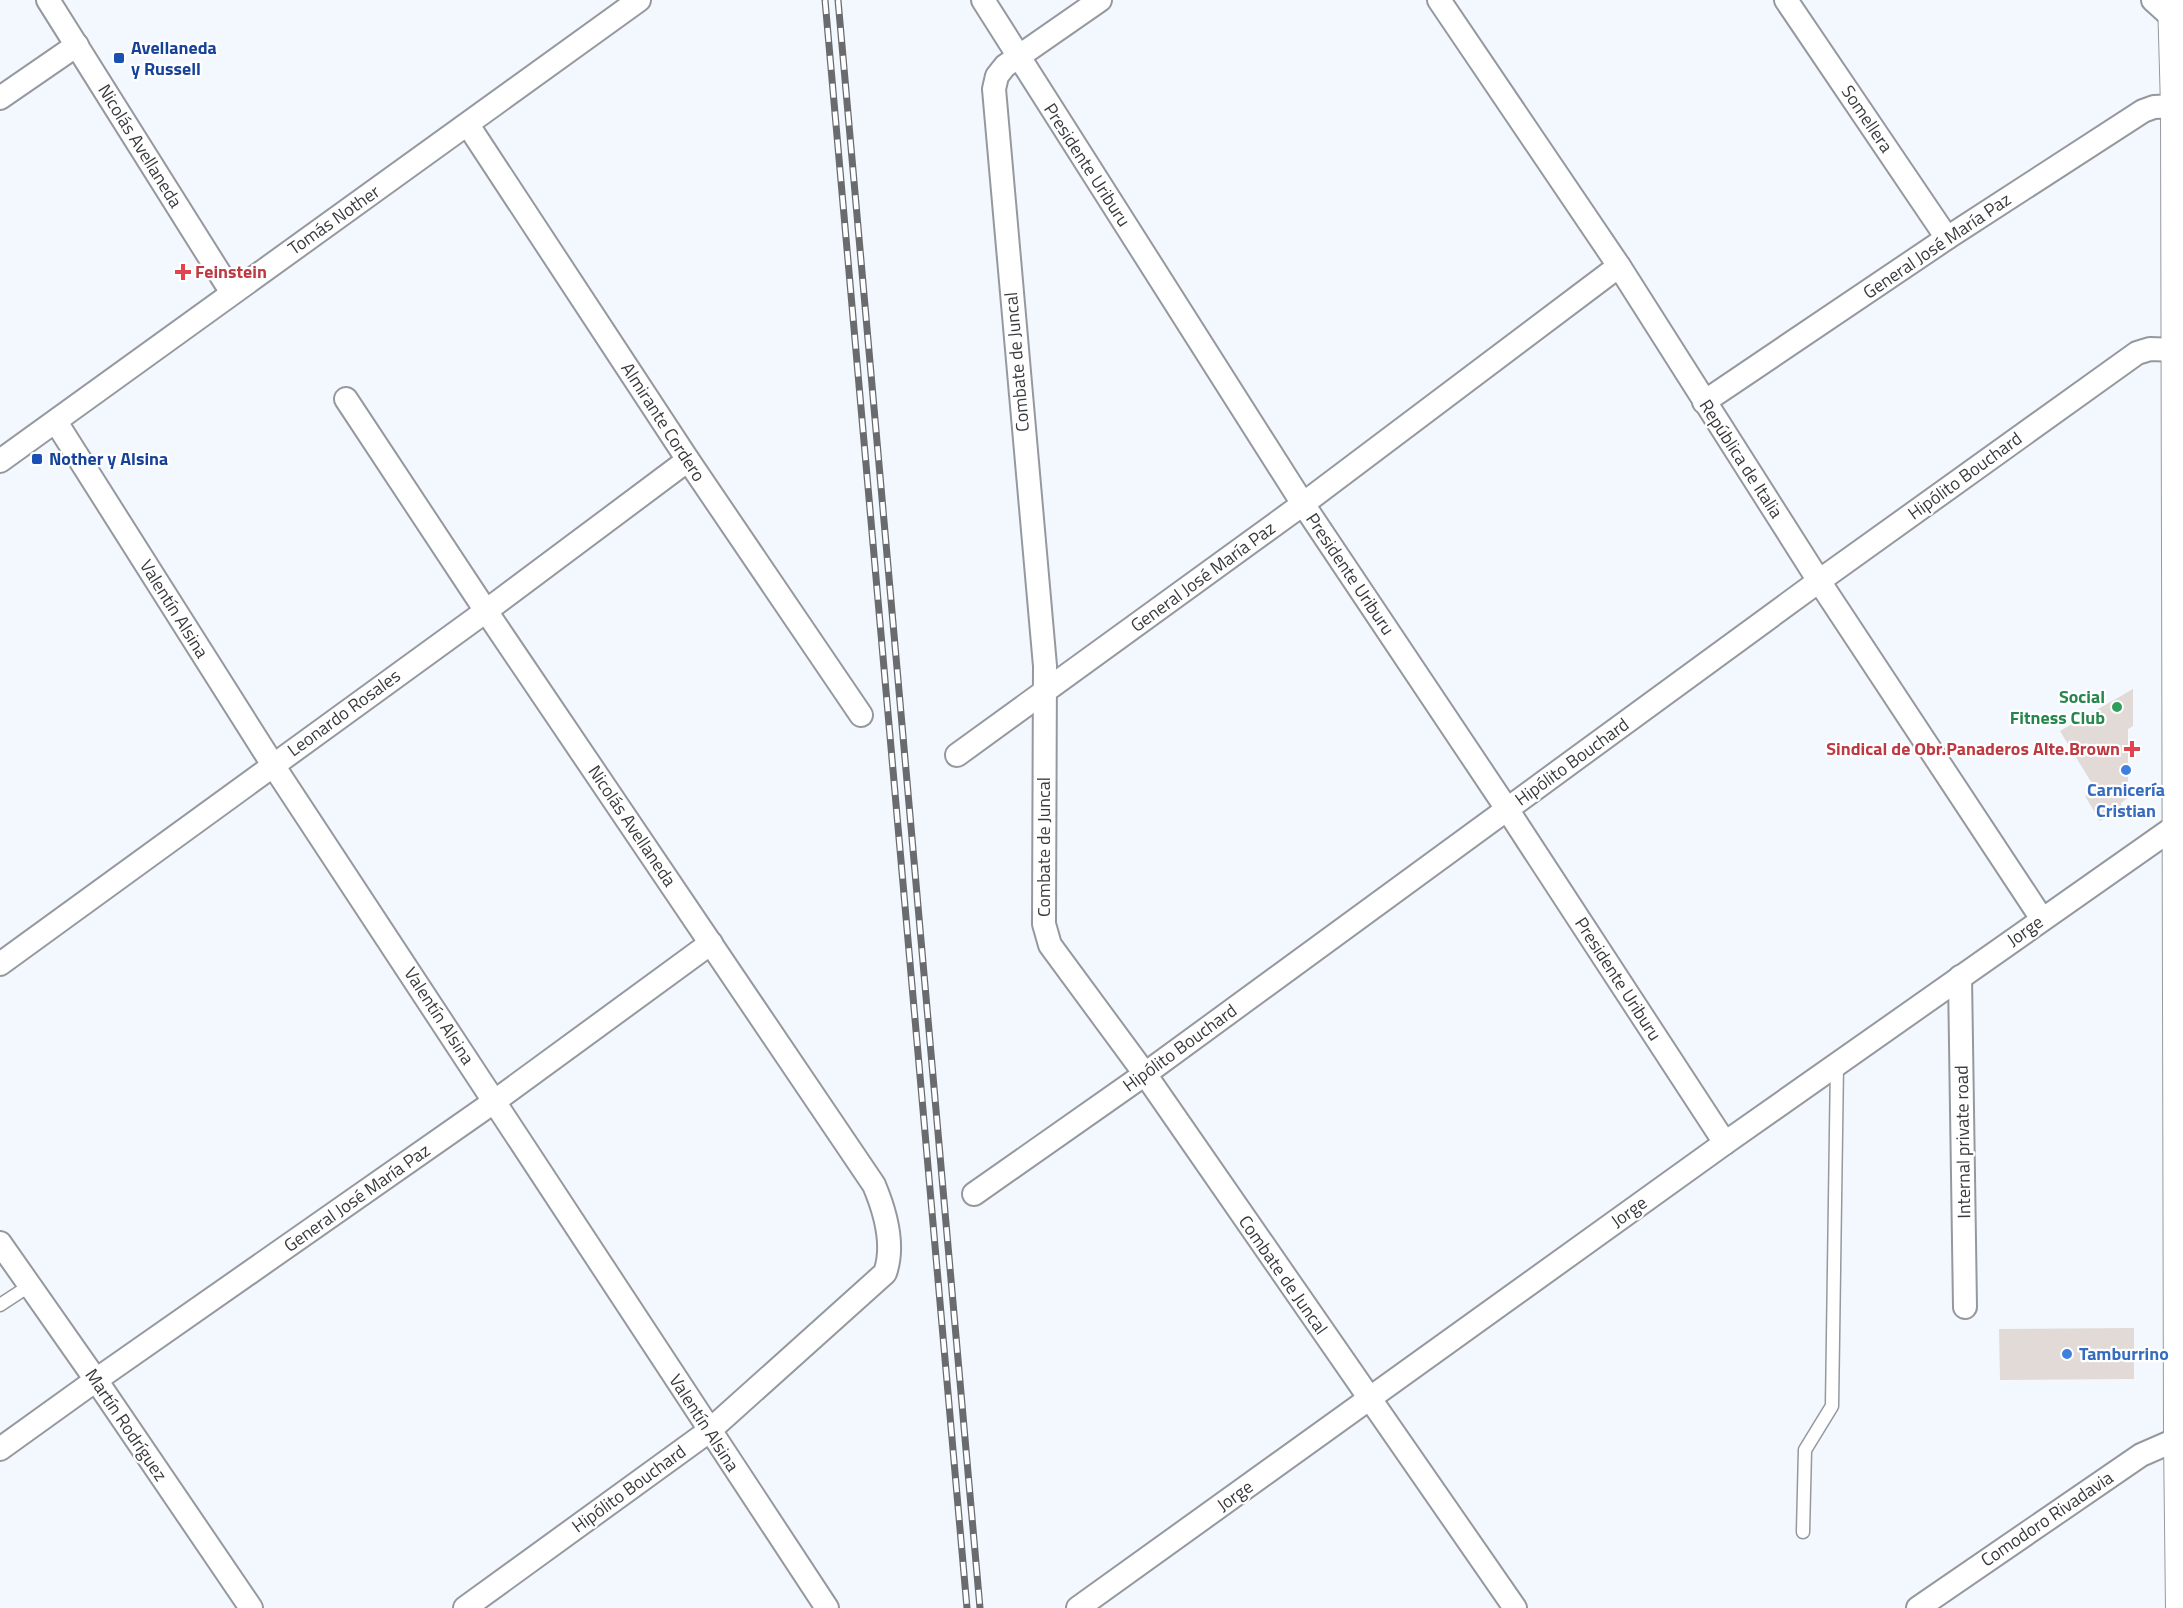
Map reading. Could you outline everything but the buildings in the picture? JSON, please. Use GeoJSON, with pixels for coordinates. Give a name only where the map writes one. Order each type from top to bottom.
{"type":"FeatureCollection","features":[{"type":"Feature","properties":{"kind":"main road"},"geometry":{"type":"LineString","coordinates":[[2167,6],[2180,156],[2177,350],[2181,822],[2182,1608]]}},
{"type":"Feature","properties":{"kind":"street","name":"Nicolás Avellaneda"},"geometry":{"type":"LineString","coordinates":[[48,0],[232,293]]}},
{"type":"Feature","properties":{"kind":"street","name":"Tomás Nother"},"geometry":{"type":"LineString","coordinates":[[0,461],[639,0]]}},
{"type":"Feature","properties":{"kind":"street","name":"Presidente Uriburu"},"geometry":{"type":"LineString","coordinates":[[983,0],[1017,57],[1304,504],[1508,810],[1725,1143]]}},
{"type":"Feature","properties":{"kind":"street"},"geometry":{"type":"LineString","coordinates":[[1017,57],[1100,0]]}},
{"type":"Feature","properties":{"kind":"street","name":"República de Italia"},"geometry":{"type":"LineString","coordinates":[[1439,0],[1619,266],[1819,581],[2042,919]]}},
{"type":"Feature","properties":{"kind":"street","name":"Somellera"},"geometry":{"type":"LineString","coordinates":[[1786,0],[1947,238]]}},
{"type":"Feature","properties":{"kind":"street"},"geometry":{"type":"LineString","coordinates":[[0,98],[77,45]]}},
{"type":"Feature","properties":{"kind":"street","name":"Combate de Juncal"},"geometry":{"type":"LineString","coordinates":[[1017,57],[997,76],[994,89],[1045,666],[1044,924],[1046,934],[1050,945],[1144,1074],[1515,1608]]}},
{"type":"Feature","properties":{"kind":"street","name":"General José María Paz"},"geometry":{"type":"LineString","coordinates":[[1704,402],[1947,238],[2143,111],[2154,106],[2176,106]]}},
{"type":"Feature","properties":{"kind":"street","name":"Almirante Cordero"},"geometry":{"type":"LineString","coordinates":[[468,125],[688,460],[861,715]]}},
{"type":"Feature","properties":{"kind":"street","name":"General José María Paz"},"geometry":{"type":"LineString","coordinates":[[957,755],[1304,504],[1619,266]]}},
{"type":"Feature","properties":{"kind":"street","name":"Hipólito Bouchard"},"geometry":{"type":"LineString","coordinates":[[974,1194],[1144,1074],[2137,352],[2150,349],[2177,350]]}},
{"type":"Feature","properties":{"kind":"street","name":"Nicolás Avellaneda"},"geometry":{"type":"LineString","coordinates":[[346,399],[486,611],[874,1185],[882,1203],[890,1249],[888,1263]]}},
{"type":"Feature","properties":{"kind":"street","name":"Valentín Alsina"},"geometry":{"type":"LineString","coordinates":[[56,422],[273,765],[826,1608]]}},
{"type":"Feature","properties":{"kind":"street","name":"Leonardo Rosales"},"geometry":{"type":"LineString","coordinates":[[0,964],[486,611],[688,460]]}},
{"type":"Feature","properties":{"kind":"street","name":"Jorge"},"geometry":{"type":"LineString","coordinates":[[1078,1608],[1725,1143],[2181,822]]}},
{"type":"Feature","properties":{"kind":"street","name":"General José María Paz"},"geometry":{"type":"LineString","coordinates":[[0,1449],[495,1101],[711,943]]}},
{"type":"Feature","properties":{"kind":"street","name":"Internal private road"},"geometry":{"type":"LineString","coordinates":[[1960,977],[1965,1307]]}},
{"type":"Feature","properties":{"kind":"street","name":"Martín Rodríguez"},"geometry":{"type":"LineString","coordinates":[[0,1243],[250,1608]]}},
{"type":"Feature","properties":{"kind":"street","name":"Hipólito Bouchard"},"geometry":{"type":"LineString","coordinates":[[465,1608],[709,1431],[885,1273],[888,1263]]}},
{"type":"Feature","properties":{"kind":"street","name":"Comodoro Rivadavia"},"geometry":{"type":"LineString","coordinates":[[1918,1608],[2141,1455],[2180,1438]]}},
{"type":"Feature","properties":{"kind":"lane"},"geometry":{"type":"LineString","coordinates":[[1803,1532],[1805,1450],[1832,1406],[1837,1064]]}},
{"type":"Feature","properties":{"kind":"lane"},"geometry":{"type":"LineString","coordinates":[[0,1305],[29,1286]]}},
{"type":"Feature","properties":{"kind":"railway"},"geometry":{"type":"LineString","coordinates":[[825,0],[967,1608]]}},
{"type":"Feature","properties":{"kind":"railway"},"geometry":{"type":"LineString","coordinates":[[838,0],[980,1608]]}},
{"type":"Feature","properties":{"kind":"place","name":"Avellaneda y Russell"},"geometry":{"type":"Point","coordinates":[119,58]}},
{"type":"Feature","properties":{"kind":"place","name":"Feinstein"},"geometry":{"type":"Point","coordinates":[183,272]}},
{"type":"Feature","properties":{"kind":"place","name":"Nother y Alsina"},"geometry":{"type":"Point","coordinates":[37,459]}},
{"type":"Feature","properties":{"kind":"place","name":"Social Fitness Club"},"geometry":{"type":"Point","coordinates":[2117,707]}},
{"type":"Feature","properties":{"kind":"place","name":"Sindical de Obr.Panaderos Alte.Brown"},"geometry":{"type":"Point","coordinates":[2132,749]}},
{"type":"Feature","properties":{"kind":"place","name":"Carnicería Cristian"},"geometry":{"type":"Point","coordinates":[2126,770]}},
{"type":"Feature","properties":{"kind":"place","name":"Tamburrino"},"geometry":{"type":"Point","coordinates":[2067,1354]}}]}
